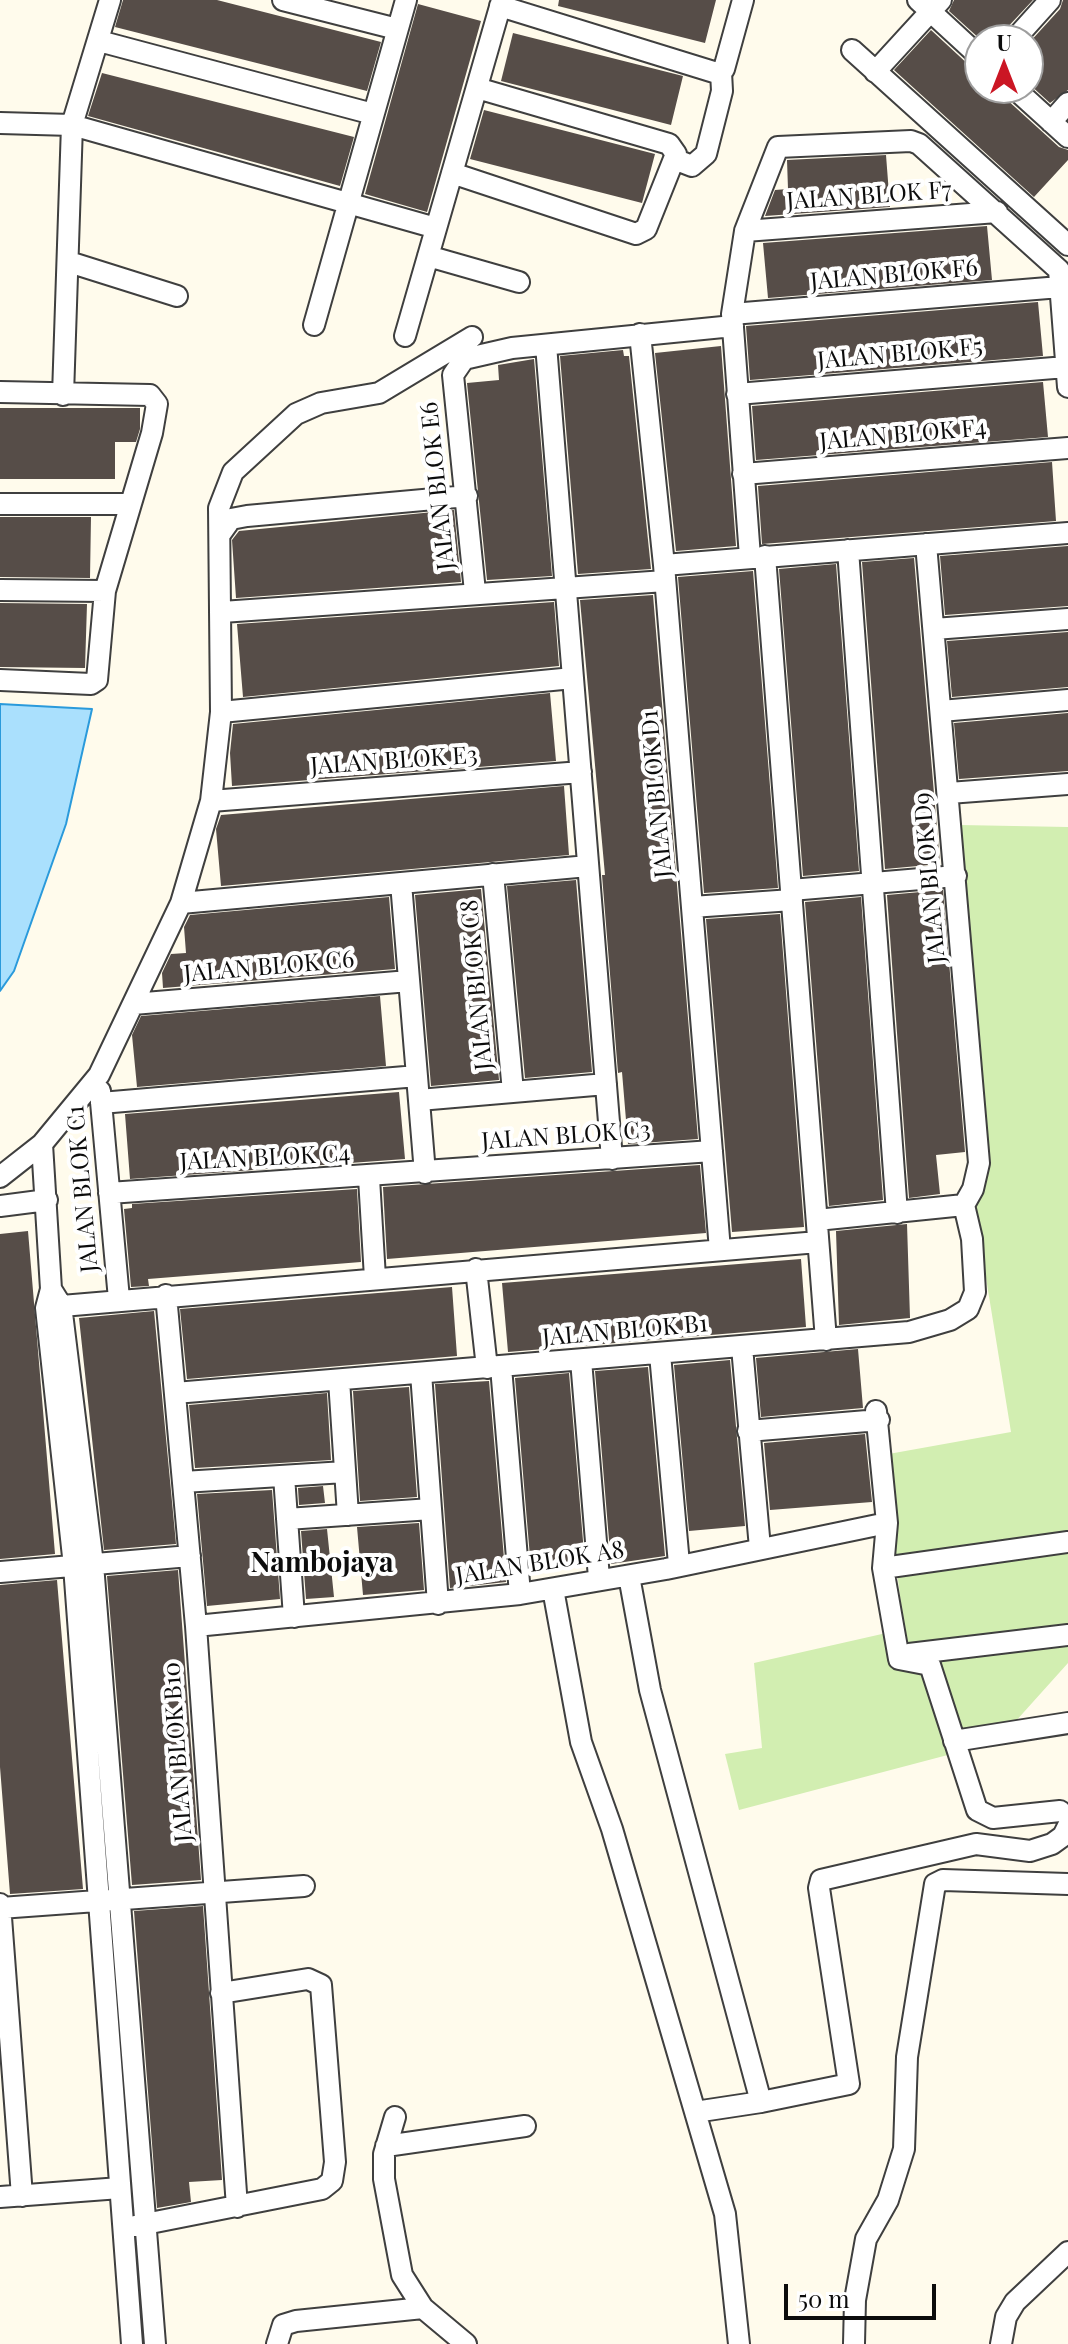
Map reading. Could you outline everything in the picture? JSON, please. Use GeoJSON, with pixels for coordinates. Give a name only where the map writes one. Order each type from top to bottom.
{"type":"FeatureCollection","features":[{"type":"Feature","properties":{"kind":"street"},"geometry":{"type":"LineString","coordinates":[[63,395],[72,125],[110,0]]}},
{"type":"Feature","properties":{"kind":"street"},"geometry":{"type":"LineString","coordinates":[[283,0],[340,6],[397,29]]}},
{"type":"Feature","properties":{"kind":"street"},"geometry":{"type":"LineString","coordinates":[[314,325],[406,0]]}},
{"type":"Feature","properties":{"kind":"street"},"geometry":{"type":"LineString","coordinates":[[674,159],[692,166],[706,154],[722,91],[721,72],[743,0]]}},
{"type":"Feature","properties":{"kind":"street"},"geometry":{"type":"LineString","coordinates":[[1028,24],[1050,0]]}},
{"type":"Feature","properties":{"kind":"street"},"geometry":{"type":"LineString","coordinates":[[405,336],[501,3],[721,72]]}},
{"type":"Feature","properties":{"kind":"street"},"geometry":{"type":"LineString","coordinates":[[875,72],[930,4],[964,40]]}},
{"type":"Feature","properties":{"kind":"street"},"geometry":{"type":"LineString","coordinates":[[99,41],[373,114]]}},
{"type":"Feature","properties":{"kind":"street"},"geometry":{"type":"LineString","coordinates":[[852,50],[1065,236],[1044,255]]}},
{"type":"Feature","properties":{"kind":"street"},"geometry":{"type":"LineString","coordinates":[[452,173],[636,234],[646,229],[674,159],[675,148],[669,144],[477,88]]}},
{"type":"Feature","properties":{"kind":"street"},"geometry":{"type":"LineString","coordinates":[[1051,122],[1068,103]]}},
{"type":"Feature","properties":{"kind":"street"},"geometry":{"type":"LineString","coordinates":[[1031,104],[1068,137]]}},
{"type":"Feature","properties":{"kind":"street"},"geometry":{"type":"LineString","coordinates":[[0,123],[72,125],[436,228]]}},
{"type":"Feature","properties":{"kind":"street"},"geometry":{"type":"LineString","coordinates":[[826,1340],[791,895],[758,557],[743,474],[732,320],[745,231],[774,149],[782,146],[916,142],[1059,270],[1067,377]]}},
{"type":"Feature","properties":{"kind":"street","name":"JALAN BLOK F7"},"geometry":{"type":"LineString","coordinates":[[745,231],[997,212]]}},
{"type":"Feature","properties":{"kind":"street"},"geometry":{"type":"LineString","coordinates":[[428,256],[519,282]]}},
{"type":"Feature","properties":{"kind":"street"},"geometry":{"type":"LineString","coordinates":[[69,262],[177,296]]}},
{"type":"Feature","properties":{"kind":"street","name":"JALAN BLOK F6"},"geometry":{"type":"LineString","coordinates":[[453,375],[472,355],[732,320],[1060,287]]}},
{"type":"Feature","properties":{"kind":"street","name":"JALAN BLOK D1"},"geometry":{"type":"LineString","coordinates":[[640,334],[664,573],[720,1250]]}},
{"type":"Feature","properties":{"kind":"street"},"geometry":{"type":"LineString","coordinates":[[0,1177],[42,1144],[99,1075],[181,903],[211,801],[221,712],[219,508],[233,472],[296,414],[321,403],[379,393],[472,337]]}},
{"type":"Feature","properties":{"kind":"street"},"geometry":{"type":"LineString","coordinates":[[546,345],[568,586],[612,1159]]}},
{"type":"Feature","properties":{"kind":"street","name":"JALAN BLOK E6"},"geometry":{"type":"LineString","coordinates":[[453,375],[475,592]]}},
{"type":"Feature","properties":{"kind":"street","name":"JALAN BLOK F5"},"geometry":{"type":"LineString","coordinates":[[737,394],[1067,377]]}},
{"type":"Feature","properties":{"kind":"street"},"geometry":{"type":"LineString","coordinates":[[0,392],[150,395],[157,404],[152,433],[105,591],[97,680],[91,684],[0,680]]}},
{"type":"Feature","properties":{"kind":"street","name":"JALAN BLOK F4"},"geometry":{"type":"LineString","coordinates":[[743,474],[1068,448]]}},
{"type":"Feature","properties":{"kind":"street"},"geometry":{"type":"LineString","coordinates":[[221,533],[231,519],[247,516],[467,496]]}},
{"type":"Feature","properties":{"kind":"street"},"geometry":{"type":"LineString","coordinates":[[0,504],[130,504]]}},
{"type":"Feature","properties":{"kind":"street"},"geometry":{"type":"LineString","coordinates":[[222,612],[568,586],[758,557],[1068,533]]}},
{"type":"Feature","properties":{"kind":"street","name":"JALAN BLOK D9"},"geometry":{"type":"LineString","coordinates":[[926,544],[979,1163],[973,1189],[964,1205]]}},
{"type":"Feature","properties":{"kind":"street"},"geometry":{"type":"LineString","coordinates":[[848,550],[897,1213]]}},
{"type":"Feature","properties":{"kind":"street"},"geometry":{"type":"LineString","coordinates":[[0,590],[105,591]]}},
{"type":"Feature","properties":{"kind":"street"},"geometry":{"type":"LineString","coordinates":[[934,629],[1068,619]]}},
{"type":"Feature","properties":{"kind":"street"},"geometry":{"type":"LineString","coordinates":[[221,712],[573,678]]}},
{"type":"Feature","properties":{"kind":"street"},"geometry":{"type":"LineString","coordinates":[[941,711],[1068,700]]}},
{"type":"Feature","properties":{"kind":"street","name":"JALAN BLOK E3"},"geometry":{"type":"LineString","coordinates":[[211,801],[581,772]]}},
{"type":"Feature","properties":{"kind":"street"},"geometry":{"type":"LineString","coordinates":[[949,793],[1068,784]]}},
{"type":"Feature","properties":{"kind":"street"},"geometry":{"type":"LineString","coordinates":[[181,903],[588,866]]}},
{"type":"Feature","properties":{"kind":"street","name":"JALAN BLOK C8"},"geometry":{"type":"LineString","coordinates":[[493,874],[513,1092]]}},
{"type":"Feature","properties":{"kind":"street"},"geometry":{"type":"LineString","coordinates":[[692,907],[873,883],[956,876]]}},
{"type":"Feature","properties":{"kind":"street"},"geometry":{"type":"LineString","coordinates":[[401,883],[425,1173]]}},
{"type":"Feature","properties":{"kind":"street","name":"JALAN BLOK C6"},"geometry":{"type":"LineString","coordinates":[[133,1004],[409,981]]}},
{"type":"Feature","properties":{"kind":"street","name":"JALAN BLOK C1"},"geometry":{"type":"LineString","coordinates":[[99,1075],[119,1299]]}},
{"type":"Feature","properties":{"kind":"street"},"geometry":{"type":"LineString","coordinates":[[101,1103],[417,1076]]}},
{"type":"Feature","properties":{"kind":"street"},"geometry":{"type":"LineString","coordinates":[[419,1100],[606,1084]]}},
{"type":"Feature","properties":{"kind":"street"},"geometry":{"type":"LineString","coordinates":[[42,1144],[52,1301],[83,1565],[108,1901],[120,2188],[132,2344]]}},
{"type":"Feature","properties":{"kind":"street","name":"JALAN BLOK C3"},"geometry":{"type":"LineString","coordinates":[[425,1173],[712,1151]]}},
{"type":"Feature","properties":{"kind":"street","name":"JALAN BLOK C4"},"geometry":{"type":"LineString","coordinates":[[109,1193],[425,1173]]}},
{"type":"Feature","properties":{"kind":"street"},"geometry":{"type":"LineString","coordinates":[[369,1178],[375,1278]]}},
{"type":"Feature","properties":{"kind":"street"},"geometry":{"type":"LineString","coordinates":[[0,1206],[47,1200]]}},
{"type":"Feature","properties":{"kind":"street"},"geometry":{"type":"LineString","coordinates":[[817,1220],[964,1205]]}},
{"type":"Feature","properties":{"kind":"street","name":"JALAN BLOK B1"},"geometry":{"type":"LineString","coordinates":[[175,1393],[909,1332],[950,1320],[968,1309],[975,1292],[975,1264],[964,1205]]}},
{"type":"Feature","properties":{"kind":"street"},"geometry":{"type":"LineString","coordinates":[[52,1301],[119,1299],[818,1242]]}},
{"type":"Feature","properties":{"kind":"street"},"geometry":{"type":"LineString","coordinates":[[476,1269],[494,1367],[520,1594]]}},
{"type":"Feature","properties":{"kind":"street","name":"JALAN BLOK B10"},"geometry":{"type":"LineString","coordinates":[[166,1295],[196,1626],[237,2207]]}},
{"type":"Feature","properties":{"kind":"street"},"geometry":{"type":"LineString","coordinates":[[742,1347],[760,1548]]}},
{"type":"Feature","properties":{"kind":"street"},"geometry":{"type":"LineString","coordinates":[[660,1354],[679,1564]]}},
{"type":"Feature","properties":{"kind":"street"},"geometry":{"type":"LineString","coordinates":[[581,1360],[599,1578]]}},
{"type":"Feature","properties":{"kind":"street"},"geometry":{"type":"LineString","coordinates":[[421,1373],[438,1604]]}},
{"type":"Feature","properties":{"kind":"street"},"geometry":{"type":"LineString","coordinates":[[339,1380],[348,1515]]}},
{"type":"Feature","properties":{"kind":"street"},"geometry":{"type":"LineString","coordinates":[[695,2112],[849,2084],[819,1888],[821,1880],[976,1844],[1030,1851],[1052,1844],[1063,1836],[1064,1818],[993,1818],[977,1810],[930,1665],[904,1662],[898,1656],[883,1568],[887,1523],[878,1416],[748,1431]]}},
{"type":"Feature","properties":{"kind":"street"},"geometry":{"type":"LineString","coordinates":[[183,1482],[345,1472]]}},
{"type":"Feature","properties":{"kind":"street"},"geometry":{"type":"LineString","coordinates":[[284,1476],[294,1617]]}},
{"type":"Feature","properties":{"kind":"street"},"geometry":{"type":"LineString","coordinates":[[287,1519],[431,1509]]}},
{"type":"Feature","properties":{"kind":"street","name":"JALAN BLOK A8"},"geometry":{"type":"LineString","coordinates":[[196,1626],[520,1594],[599,1578],[629,1576],[887,1523]]}},
{"type":"Feature","properties":{"kind":"street"},"geometry":{"type":"LineString","coordinates":[[883,1568],[1068,1542]]}},
{"type":"Feature","properties":{"kind":"street"},"geometry":{"type":"LineString","coordinates":[[0,1572],[190,1556]]}},
{"type":"Feature","properties":{"kind":"street"},"geometry":{"type":"LineString","coordinates":[[629,1576],[650,1690],[761,2102]]}},
{"type":"Feature","properties":{"kind":"street"},"geometry":{"type":"LineString","coordinates":[[553,1589],[581,1742],[612,1829],[725,2214],[739,2344]]}},
{"type":"Feature","properties":{"kind":"street"},"geometry":{"type":"LineString","coordinates":[[898,1656],[1068,1635]]}},
{"type":"Feature","properties":{"kind":"street"},"geometry":{"type":"LineString","coordinates":[[954,1741],[1068,1723]]}},
{"type":"Feature","properties":{"kind":"street"},"geometry":{"type":"LineString","coordinates":[[854,2344],[855,2300],[866,2239],[888,2200],[904,2149],[907,2057],[935,1884],[943,1880],[1068,1884]]}},
{"type":"Feature","properties":{"kind":"street"},"geometry":{"type":"LineString","coordinates":[[22,2196],[7,2100],[0,1906],[304,1886]]}},
{"type":"Feature","properties":{"kind":"street"},"geometry":{"type":"LineString","coordinates":[[108,1901],[146,2226],[155,2344]]}},
{"type":"Feature","properties":{"kind":"street"},"geometry":{"type":"LineString","coordinates":[[124,2227],[146,2226],[322,2189],[332,2181],[335,2162],[321,1985],[308,1979],[221,1993]]}},
{"type":"Feature","properties":{"kind":"street"},"geometry":{"type":"LineString","coordinates":[[395,2117],[386,2146],[384,2179],[398,2264],[410,2292],[423,2308],[466,2344]]}},
{"type":"Feature","properties":{"kind":"street"},"geometry":{"type":"LineString","coordinates":[[386,2146],[525,2126]]}},
{"type":"Feature","properties":{"kind":"street"},"geometry":{"type":"LineString","coordinates":[[0,2197],[120,2188]]}},
{"type":"Feature","properties":{"kind":"street"},"geometry":{"type":"LineString","coordinates":[[1001,2344],[1006,2317],[1015,2302],[1068,2252]]}},
{"type":"Feature","properties":{"kind":"street"},"geometry":{"type":"LineString","coordinates":[[277,2344],[283,2325],[296,2321],[423,2308]]}},
{"type":"Feature","properties":{"kind":"green space"},"geometry":{"type":"Polygon","coordinates":[[[960,825],[1068,827],[1068,1663],[997,1742],[739,1810],[725,1754],[762,1748],[754,1663],[904,1629],[883,1455],[1011,1432],[975,1210],[986,1163],[960,825]]]}},
{"type":"Feature","properties":{"kind":"water"},"geometry":{"type":"Polygon","coordinates":[[[0,704],[92,709],[66,824],[14,971],[0,991],[0,704]]]}},
{"type":"Feature","properties":{"kind":"building"},"geometry":{"type":"Polygon","coordinates":[[[123,0],[217,0],[381,42],[367,91],[115,27],[123,0]]]}},
{"type":"Feature","properties":{"kind":"building"},"geometry":{"type":"Polygon","coordinates":[[[559,0],[716,0],[705,43],[558,6],[559,0]]]}},
{"type":"Feature","properties":{"kind":"building"},"geometry":{"type":"Polygon","coordinates":[[[954,0],[1033,0],[1011,24],[964,25],[949,11],[954,0]]]}},
{"type":"Feature","properties":{"kind":"building"},"geometry":{"type":"Polygon","coordinates":[[[1063,0],[1068,0],[1068,90],[1050,103],[1044,98],[1044,26],[1060,9],[1063,0]]]}},
{"type":"Feature","properties":{"kind":"building"},"geometry":{"type":"Polygon","coordinates":[[[418,4],[481,21],[427,212],[365,194],[418,4]]]}},
{"type":"Feature","properties":{"kind":"building"},"geometry":{"type":"Polygon","coordinates":[[[931,30],[964,61],[964,104],[1012,104],[1059,147],[1068,150],[1068,160],[1034,197],[894,70],[931,30]]]}},
{"type":"Feature","properties":{"kind":"building"},"geometry":{"type":"Polygon","coordinates":[[[513,33],[683,76],[671,125],[501,81],[513,33]]]}},
{"type":"Feature","properties":{"kind":"building"},"geometry":{"type":"Polygon","coordinates":[[[102,73],[354,137],[340,186],[88,116],[102,73]]]}},
{"type":"Feature","properties":{"kind":"building"},"geometry":{"type":"Polygon","coordinates":[[[484,110],[655,154],[642,203],[470,159],[484,110]]]}},
{"type":"Feature","properties":{"kind":"building"},"geometry":{"type":"Polygon","coordinates":[[[886,155],[890,207],[765,216],[775,190],[788,189],[787,160],[886,155]]]}},
{"type":"Feature","properties":{"kind":"building"},"geometry":{"type":"Polygon","coordinates":[[[987,226],[992,280],[768,298],[763,243],[987,226]]]}},
{"type":"Feature","properties":{"kind":"building"},"geometry":{"type":"Polygon","coordinates":[[[1038,302],[1043,356],[750,380],[746,326],[1038,302]]]}},
{"type":"Feature","properties":{"kind":"building"},"geometry":{"type":"Polygon","coordinates":[[[721,346],[736,546],[676,551],[655,353],[721,346]]]}},
{"type":"Feature","properties":{"kind":"building"},"geometry":{"type":"Polygon","coordinates":[[[623,350],[624,356],[629,356],[651,569],[578,574],[560,356],[623,350]]]}},
{"type":"Feature","properties":{"kind":"building"},"geometry":{"type":"Polygon","coordinates":[[[534,359],[552,576],[487,580],[467,383],[499,380],[498,365],[534,359]]]}},
{"type":"Feature","properties":{"kind":"building"},"geometry":{"type":"Polygon","coordinates":[[[1043,382],[1048,437],[756,460],[752,406],[1043,382]]]}},
{"type":"Feature","properties":{"kind":"building"},"geometry":{"type":"Polygon","coordinates":[[[0,408],[140,408],[140,429],[136,442],[115,442],[115,479],[0,479],[0,408]]]}},
{"type":"Feature","properties":{"kind":"building"},"geometry":{"type":"Polygon","coordinates":[[[1052,462],[1056,521],[762,544],[758,486],[1052,462]]]}},
{"type":"Feature","properties":{"kind":"building"},"geometry":{"type":"Polygon","coordinates":[[[454,510],[461,582],[236,598],[232,540],[239,531],[454,510]]]}},
{"type":"Feature","properties":{"kind":"building"},"geometry":{"type":"Polygon","coordinates":[[[0,517],[91,517],[90,578],[0,577],[0,517]]]}},
{"type":"Feature","properties":{"kind":"building"},"geometry":{"type":"Polygon","coordinates":[[[1068,546],[1068,606],[945,615],[940,556],[1068,546]]]}},
{"type":"Feature","properties":{"kind":"building"},"geometry":{"type":"Polygon","coordinates":[[[914,558],[940,864],[885,869],[862,562],[914,558]]]}},
{"type":"Feature","properties":{"kind":"building"},"geometry":{"type":"Polygon","coordinates":[[[836,564],[859,871],[803,876],[779,569],[836,564]]]}},
{"type":"Feature","properties":{"kind":"building"},"geometry":{"type":"Polygon","coordinates":[[[753,571],[778,888],[704,893],[678,577],[753,571]]]}},
{"type":"Feature","properties":{"kind":"building"},"geometry":{"type":"Polygon","coordinates":[[[653,595],[698,1139],[628,1144],[622,1072],[618,1073],[602,875],[605,875],[580,600],[653,595]]]}},
{"type":"Feature","properties":{"kind":"building"},"geometry":{"type":"Polygon","coordinates":[[[554,602],[559,666],[243,697],[237,624],[554,602]]]}},
{"type":"Feature","properties":{"kind":"building"},"geometry":{"type":"Polygon","coordinates":[[[0,603],[87,604],[85,668],[0,667],[0,603]]]}},
{"type":"Feature","properties":{"kind":"building"},"geometry":{"type":"Polygon","coordinates":[[[1068,632],[1068,687],[952,697],[947,641],[1068,632]]]}},
{"type":"Feature","properties":{"kind":"building"},"geometry":{"type":"Polygon","coordinates":[[[550,693],[556,761],[232,786],[230,753],[233,724],[550,693]]]}},
{"type":"Feature","properties":{"kind":"building"},"geometry":{"type":"Polygon","coordinates":[[[1068,713],[1068,771],[959,779],[954,723],[1068,713]]]}},
{"type":"Feature","properties":{"kind":"building"},"geometry":{"type":"Polygon","coordinates":[[[564,786],[569,855],[221,886],[216,829],[221,815],[564,786]]]}},
{"type":"Feature","properties":{"kind":"building"},"geometry":{"type":"Polygon","coordinates":[[[576,880],[592,1072],[525,1078],[507,886],[576,880]]]}},
{"type":"Feature","properties":{"kind":"building"},"geometry":{"type":"Polygon","coordinates":[[[481,889],[499,1080],[431,1086],[415,895],[481,889]]]}},
{"type":"Feature","properties":{"kind":"building"},"geometry":{"type":"Polygon","coordinates":[[[943,890],[965,1152],[936,1155],[940,1194],[909,1198],[887,895],[943,890]]]}},
{"type":"Feature","properties":{"kind":"building"},"geometry":{"type":"Polygon","coordinates":[[[389,897],[395,969],[163,988],[162,973],[171,954],[186,953],[184,927],[190,915],[389,897]]]}},
{"type":"Feature","properties":{"kind":"building"},"geometry":{"type":"Polygon","coordinates":[[[861,897],[883,1200],[829,1206],[805,902],[861,897]]]}},
{"type":"Feature","properties":{"kind":"building"},"geometry":{"type":"Polygon","coordinates":[[[780,914],[804,1227],[732,1232],[706,919],[780,914]]]}},
{"type":"Feature","properties":{"kind":"building"},"geometry":{"type":"Polygon","coordinates":[[[380,996],[386,1066],[137,1087],[132,1035],[141,1016],[380,996]]]}},
{"type":"Feature","properties":{"kind":"building"},"geometry":{"type":"Polygon","coordinates":[[[399,1092],[405,1159],[130,1179],[125,1114],[399,1092]]]}},
{"type":"Feature","properties":{"kind":"building"},"geometry":{"type":"Polygon","coordinates":[[[700,1165],[706,1233],[387,1259],[383,1187],[700,1165]]]}},
{"type":"Feature","properties":{"kind":"building"},"geometry":{"type":"Polygon","coordinates":[[[357,1189],[361,1262],[148,1279],[149,1286],[131,1287],[124,1209],[132,1208],[132,1204],[357,1189]]]}},
{"type":"Feature","properties":{"kind":"building"},"geometry":{"type":"Polygon","coordinates":[[[907,1224],[910,1318],[839,1325],[836,1231],[907,1224]]]}},
{"type":"Feature","properties":{"kind":"building"},"geometry":{"type":"Polygon","coordinates":[[[28,1231],[55,1554],[0,1559],[0,1234],[28,1231]]]}},
{"type":"Feature","properties":{"kind":"building"},"geometry":{"type":"Polygon","coordinates":[[[801,1259],[806,1327],[508,1352],[502,1283],[801,1259]]]}},
{"type":"Feature","properties":{"kind":"building"},"geometry":{"type":"Polygon","coordinates":[[[452,1287],[457,1356],[187,1379],[180,1309],[452,1287]]]}},
{"type":"Feature","properties":{"kind":"building"},"geometry":{"type":"Polygon","coordinates":[[[154,1311],[176,1544],[104,1550],[79,1318],[154,1311]]]}},
{"type":"Feature","properties":{"kind":"building"},"geometry":{"type":"Polygon","coordinates":[[[858,1349],[863,1408],[761,1417],[756,1358],[858,1349]]]}},
{"type":"Feature","properties":{"kind":"building"},"geometry":{"type":"Polygon","coordinates":[[[730,1360],[745,1526],[689,1531],[674,1365],[730,1360]]]}},
{"type":"Feature","properties":{"kind":"building"},"geometry":{"type":"Polygon","coordinates":[[[648,1367],[665,1556],[611,1564],[595,1371],[648,1367]]]}},
{"type":"Feature","properties":{"kind":"building"},"geometry":{"type":"Polygon","coordinates":[[[569,1373],[585,1565],[531,1569],[515,1378],[569,1373]]]}},
{"type":"Feature","properties":{"kind":"building"},"geometry":{"type":"Polygon","coordinates":[[[489,1381],[506,1582],[450,1588],[435,1384],[489,1381]]]}},
{"type":"Feature","properties":{"kind":"building"},"geometry":{"type":"Polygon","coordinates":[[[409,1387],[417,1497],[360,1501],[353,1391],[409,1387]]]}},
{"type":"Feature","properties":{"kind":"building"},"geometry":{"type":"Polygon","coordinates":[[[327,1393],[331,1460],[195,1468],[189,1405],[327,1393]]]}},
{"type":"Feature","properties":{"kind":"building"},"geometry":{"type":"Polygon","coordinates":[[[865,1434],[872,1502],[770,1510],[764,1443],[865,1434]]]}},
{"type":"Feature","properties":{"kind":"building"},"geometry":{"type":"Polygon","coordinates":[[[323,1486],[325,1503],[299,1505],[298,1488],[323,1486]]]}},
{"type":"Feature","properties":{"kind":"building"},"geometry":{"type":"Polygon","coordinates":[[[272,1490],[280,1599],[207,1606],[197,1494],[272,1490]]]}},
{"type":"Feature","properties":{"kind":"building"},"geometry":{"type":"Polygon","coordinates":[[[419,1523],[424,1590],[363,1595],[357,1527],[419,1523]]]}},
{"type":"Feature","properties":{"kind":"building"},"geometry":{"type":"Polygon","coordinates":[[[327,1529],[334,1597],[306,1599],[301,1531],[327,1529]]]}},
{"type":"Feature","properties":{"kind":"building"},"geometry":{"type":"Polygon","coordinates":[[[178,1570],[201,1880],[132,1885],[107,1576],[178,1570]]]}},
{"type":"Feature","properties":{"kind":"building"},"geometry":{"type":"Polygon","coordinates":[[[57,1580],[83,1889],[10,1894],[0,1767],[0,1585],[57,1580]]]}},
{"type":"Feature","properties":{"kind":"building"},"geometry":{"type":"Polygon","coordinates":[[[203,1906],[222,2180],[189,2182],[191,2202],[157,2208],[134,1911],[203,1906]]]}},
{"type":"Feature","properties":{"kind":"district","name":"Nambojaya"},"geometry":{"type":"Point","coordinates":[322,1563]}}]}
